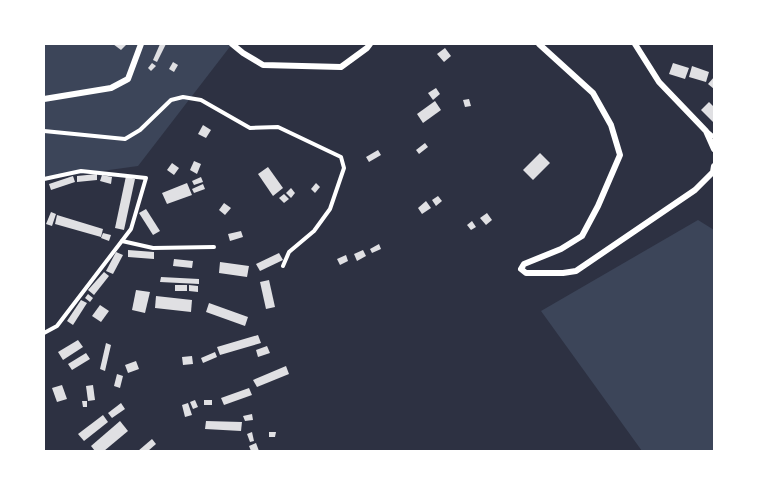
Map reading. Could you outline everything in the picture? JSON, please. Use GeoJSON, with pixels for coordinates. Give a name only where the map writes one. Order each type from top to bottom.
{"type":"FeatureCollection","features":[{"type":"Feature","properties":{"kind":"main road"},"geometry":{"type":"LineString","coordinates":[[44,99],[112,88],[128,79],[141,44]]}},
{"type":"Feature","properties":{"kind":"main road"},"geometry":{"type":"LineString","coordinates":[[232,44],[262,65],[340,67],[370,44]]}},
{"type":"Feature","properties":{"kind":"main road"},"geometry":{"type":"LineString","coordinates":[[539,44],[593,93],[611,125],[620,155],[598,206],[582,236],[561,249],[524,264],[521,269],[526,274],[576,271],[695,190],[713,172],[714,166]]}},
{"type":"Feature","properties":{"kind":"main road"},"geometry":{"type":"LineString","coordinates":[[634,44],[659,82],[706,131],[714,149]]}},
{"type":"Feature","properties":{"kind":"street"},"geometry":{"type":"LineString","coordinates":[[44,131],[125,139],[140,130],[171,100],[183,97],[201,100],[250,128],[278,126],[341,157],[344,168],[330,209],[314,231],[289,252],[283,266]]}},
{"type":"Feature","properties":{"kind":"street"},"geometry":{"type":"LineString","coordinates":[[706,131],[714,137]]}},
{"type":"Feature","properties":{"kind":"street"},"geometry":{"type":"LineString","coordinates":[[44,179],[81,171],[146,178],[131,229],[57,326],[44,333]]}},
{"type":"Feature","properties":{"kind":"street"},"geometry":{"type":"LineString","coordinates":[[122,240],[153,248],[214,247]]}},
{"type":"Feature","properties":{"kind":"shaded area"},"geometry":{"type":"Polygon","coordinates":[[[44,44],[232,44],[138,166],[44,179],[44,44]]]}},
{"type":"Feature","properties":{"kind":"shaded area"},"geometry":{"type":"Polygon","coordinates":[[[698,220],[714,230],[714,451],[642,451],[541,311],[698,220]]]}},
{"type":"Feature","properties":{"kind":"building"},"geometry":{"type":"Polygon","coordinates":[[[113,44],[127,44],[121,50],[113,44]]]}},
{"type":"Feature","properties":{"kind":"building"},"geometry":{"type":"Polygon","coordinates":[[[160,44],[166,44],[157,62],[153,60],[160,44]]]}},
{"type":"Feature","properties":{"kind":"building"},"geometry":{"type":"Polygon","coordinates":[[[445,48],[451,56],[444,62],[437,54],[445,48]]]}},
{"type":"Feature","properties":{"kind":"building"},"geometry":{"type":"Polygon","coordinates":[[[173,62],[178,65],[174,72],[169,69],[173,62]]]}},
{"type":"Feature","properties":{"kind":"building"},"geometry":{"type":"Polygon","coordinates":[[[152,63],[156,66],[151,71],[148,68],[152,63]]]}},
{"type":"Feature","properties":{"kind":"building"},"geometry":{"type":"Polygon","coordinates":[[[673,63],[689,68],[685,79],[669,74],[673,63]]]}},
{"type":"Feature","properties":{"kind":"building"},"geometry":{"type":"Polygon","coordinates":[[[692,66],[709,72],[706,82],[689,77],[692,66]]]}},
{"type":"Feature","properties":{"kind":"building"},"geometry":{"type":"Polygon","coordinates":[[[714,77],[714,89],[708,84],[714,77]]]}},
{"type":"Feature","properties":{"kind":"building"},"geometry":{"type":"Polygon","coordinates":[[[436,88],[440,94],[433,100],[428,93],[436,88]]]}},
{"type":"Feature","properties":{"kind":"building"},"geometry":{"type":"Polygon","coordinates":[[[469,99],[471,106],[465,107],[463,100],[469,99]]]}},
{"type":"Feature","properties":{"kind":"building"},"geometry":{"type":"Polygon","coordinates":[[[435,101],[441,110],[423,123],[417,114],[435,101]]]}},
{"type":"Feature","properties":{"kind":"building"},"geometry":{"type":"Polygon","coordinates":[[[709,102],[714,107],[714,123],[701,110],[709,102]]]}},
{"type":"Feature","properties":{"kind":"building"},"geometry":{"type":"Polygon","coordinates":[[[203,125],[211,130],[206,138],[198,134],[203,125]]]}},
{"type":"Feature","properties":{"kind":"building"},"geometry":{"type":"Polygon","coordinates":[[[425,143],[428,147],[419,154],[416,150],[425,143]]]}},
{"type":"Feature","properties":{"kind":"building"},"geometry":{"type":"Polygon","coordinates":[[[378,150],[381,155],[369,162],[366,157],[378,150]]]}},
{"type":"Feature","properties":{"kind":"building"},"geometry":{"type":"Polygon","coordinates":[[[540,153],[550,163],[533,180],[523,170],[540,153]]]}},
{"type":"Feature","properties":{"kind":"building"},"geometry":{"type":"Polygon","coordinates":[[[194,161],[201,164],[197,174],[190,170],[194,161]]]}},
{"type":"Feature","properties":{"kind":"building"},"geometry":{"type":"Polygon","coordinates":[[[172,163],[179,168],[174,175],[167,170],[172,163]]]}},
{"type":"Feature","properties":{"kind":"building"},"geometry":{"type":"Polygon","coordinates":[[[268,167],[283,188],[273,196],[258,174],[268,167]]]}},
{"type":"Feature","properties":{"kind":"building"},"geometry":{"type":"Polygon","coordinates":[[[97,174],[97,180],[77,182],[77,176],[97,174]]]}},
{"type":"Feature","properties":{"kind":"building"},"geometry":{"type":"Polygon","coordinates":[[[102,175],[112,177],[111,184],[100,181],[102,175]]]}},
{"type":"Feature","properties":{"kind":"building"},"geometry":{"type":"Polygon","coordinates":[[[73,176],[75,182],[51,190],[49,184],[73,176]]]}},
{"type":"Feature","properties":{"kind":"building"},"geometry":{"type":"Polygon","coordinates":[[[126,176],[135,179],[124,230],[115,228],[126,176]]]}},
{"type":"Feature","properties":{"kind":"building"},"geometry":{"type":"Polygon","coordinates":[[[201,177],[203,182],[194,185],[192,181],[201,177]]]}},
{"type":"Feature","properties":{"kind":"building"},"geometry":{"type":"Polygon","coordinates":[[[187,183],[192,195],[167,204],[162,193],[187,183]]]}},
{"type":"Feature","properties":{"kind":"building"},"geometry":{"type":"Polygon","coordinates":[[[316,183],[320,187],[315,193],[311,189],[316,183]]]}},
{"type":"Feature","properties":{"kind":"building"},"geometry":{"type":"Polygon","coordinates":[[[203,184],[205,189],[194,193],[192,189],[203,184]]]}},
{"type":"Feature","properties":{"kind":"building"},"geometry":{"type":"Polygon","coordinates":[[[291,188],[295,193],[291,198],[286,193],[291,188]]]}},
{"type":"Feature","properties":{"kind":"building"},"geometry":{"type":"Polygon","coordinates":[[[284,194],[289,199],[284,203],[279,198],[284,194]]]}},
{"type":"Feature","properties":{"kind":"building"},"geometry":{"type":"Polygon","coordinates":[[[438,196],[442,201],[436,206],[432,200],[438,196]]]}},
{"type":"Feature","properties":{"kind":"building"},"geometry":{"type":"Polygon","coordinates":[[[426,201],[431,208],[422,214],[418,208],[426,201]]]}},
{"type":"Feature","properties":{"kind":"building"},"geometry":{"type":"Polygon","coordinates":[[[224,203],[231,208],[225,215],[219,210],[224,203]]]}},
{"type":"Feature","properties":{"kind":"building"},"geometry":{"type":"Polygon","coordinates":[[[146,209],[160,231],[153,235],[139,213],[146,209]]]}},
{"type":"Feature","properties":{"kind":"building"},"geometry":{"type":"Polygon","coordinates":[[[51,212],[56,214],[52,226],[46,224],[51,212]]]}},
{"type":"Feature","properties":{"kind":"building"},"geometry":{"type":"Polygon","coordinates":[[[487,213],[492,220],[486,225],[480,218],[487,213]]]}},
{"type":"Feature","properties":{"kind":"building"},"geometry":{"type":"Polygon","coordinates":[[[57,215],[103,229],[101,237],[55,224],[57,215]]]}},
{"type":"Feature","properties":{"kind":"building"},"geometry":{"type":"Polygon","coordinates":[[[472,221],[476,227],[471,230],[467,225],[472,221]]]}},
{"type":"Feature","properties":{"kind":"building"},"geometry":{"type":"Polygon","coordinates":[[[241,231],[243,237],[230,241],[228,234],[241,231]]]}},
{"type":"Feature","properties":{"kind":"building"},"geometry":{"type":"Polygon","coordinates":[[[103,233],[111,235],[109,241],[101,238],[103,233]]]}},
{"type":"Feature","properties":{"kind":"building"},"geometry":{"type":"Polygon","coordinates":[[[379,244],[381,249],[372,253],[370,249],[379,244]]]}},
{"type":"Feature","properties":{"kind":"building"},"geometry":{"type":"Polygon","coordinates":[[[128,250],[154,252],[154,259],[128,257],[128,250]]]}},
{"type":"Feature","properties":{"kind":"building"},"geometry":{"type":"Polygon","coordinates":[[[363,250],[366,256],[357,261],[354,254],[363,250]]]}},
{"type":"Feature","properties":{"kind":"building"},"geometry":{"type":"Polygon","coordinates":[[[116,252],[123,255],[113,274],[106,271],[116,252]]]}},
{"type":"Feature","properties":{"kind":"building"},"geometry":{"type":"Polygon","coordinates":[[[279,253],[283,260],[260,271],[256,264],[279,253]]]}},
{"type":"Feature","properties":{"kind":"building"},"geometry":{"type":"Polygon","coordinates":[[[346,255],[348,261],[340,265],[337,259],[346,255]]]}},
{"type":"Feature","properties":{"kind":"building"},"geometry":{"type":"Polygon","coordinates":[[[174,259],[193,261],[192,268],[173,266],[174,259]]]}},
{"type":"Feature","properties":{"kind":"building"},"geometry":{"type":"Polygon","coordinates":[[[220,262],[249,266],[247,277],[219,273],[220,262]]]}},
{"type":"Feature","properties":{"kind":"building"},"geometry":{"type":"Polygon","coordinates":[[[104,272],[109,276],[94,295],[88,290],[104,272]]]}},
{"type":"Feature","properties":{"kind":"building"},"geometry":{"type":"Polygon","coordinates":[[[161,277],[199,279],[199,284],[160,282],[161,277]]]}},
{"type":"Feature","properties":{"kind":"building"},"geometry":{"type":"Polygon","coordinates":[[[269,280],[275,307],[266,309],[260,282],[269,280]]]}},
{"type":"Feature","properties":{"kind":"building"},"geometry":{"type":"Polygon","coordinates":[[[175,285],[187,285],[187,291],[175,291],[175,285]]]}},
{"type":"Feature","properties":{"kind":"building"},"geometry":{"type":"Polygon","coordinates":[[[189,285],[198,286],[198,292],[189,291],[189,285]]]}},
{"type":"Feature","properties":{"kind":"building"},"geometry":{"type":"Polygon","coordinates":[[[136,290],[150,292],[145,313],[132,310],[136,290]]]}},
{"type":"Feature","properties":{"kind":"building"},"geometry":{"type":"Polygon","coordinates":[[[88,294],[93,298],[90,302],[85,298],[88,294]]]}},
{"type":"Feature","properties":{"kind":"building"},"geometry":{"type":"Polygon","coordinates":[[[156,296],[192,300],[191,312],[155,308],[156,296]]]}},
{"type":"Feature","properties":{"kind":"building"},"geometry":{"type":"Polygon","coordinates":[[[81,300],[87,303],[73,325],[67,321],[81,300]]]}},
{"type":"Feature","properties":{"kind":"building"},"geometry":{"type":"Polygon","coordinates":[[[209,303],[248,317],[245,326],[206,312],[209,303]]]}},
{"type":"Feature","properties":{"kind":"building"},"geometry":{"type":"Polygon","coordinates":[[[100,305],[109,311],[101,322],[92,316],[100,305]]]}},
{"type":"Feature","properties":{"kind":"building"},"geometry":{"type":"Polygon","coordinates":[[[258,335],[261,343],[220,355],[217,347],[258,335]]]}},
{"type":"Feature","properties":{"kind":"building"},"geometry":{"type":"Polygon","coordinates":[[[78,340],[83,347],[63,360],[58,352],[78,340]]]}},
{"type":"Feature","properties":{"kind":"building"},"geometry":{"type":"Polygon","coordinates":[[[106,343],[111,345],[105,371],[100,369],[106,343]]]}},
{"type":"Feature","properties":{"kind":"building"},"geometry":{"type":"Polygon","coordinates":[[[267,346],[270,353],[258,357],[256,350],[267,346]]]}},
{"type":"Feature","properties":{"kind":"building"},"geometry":{"type":"Polygon","coordinates":[[[215,352],[217,357],[203,363],[201,358],[215,352]]]}},
{"type":"Feature","properties":{"kind":"building"},"geometry":{"type":"Polygon","coordinates":[[[86,353],[90,359],[72,370],[68,364],[86,353]]]}},
{"type":"Feature","properties":{"kind":"building"},"geometry":{"type":"Polygon","coordinates":[[[192,356],[193,364],[183,365],[182,357],[192,356]]]}},
{"type":"Feature","properties":{"kind":"building"},"geometry":{"type":"Polygon","coordinates":[[[136,361],[139,369],[128,373],[125,365],[136,361]]]}},
{"type":"Feature","properties":{"kind":"building"},"geometry":{"type":"Polygon","coordinates":[[[286,366],[289,374],[257,387],[253,380],[286,366]]]}},
{"type":"Feature","properties":{"kind":"building"},"geometry":{"type":"Polygon","coordinates":[[[117,374],[123,376],[120,388],[114,386],[117,374]]]}},
{"type":"Feature","properties":{"kind":"building"},"geometry":{"type":"Polygon","coordinates":[[[62,385],[67,399],[57,402],[52,388],[62,385]]]}},
{"type":"Feature","properties":{"kind":"building"},"geometry":{"type":"Polygon","coordinates":[[[93,385],[95,400],[88,401],[86,386],[93,385]]]}},
{"type":"Feature","properties":{"kind":"building"},"geometry":{"type":"Polygon","coordinates":[[[249,388],[252,395],[224,405],[221,398],[249,388]]]}},
{"type":"Feature","properties":{"kind":"building"},"geometry":{"type":"Polygon","coordinates":[[[195,400],[198,407],[193,409],[190,402],[195,400]]]}},
{"type":"Feature","properties":{"kind":"building"},"geometry":{"type":"Polygon","coordinates":[[[204,400],[212,400],[212,405],[204,405],[204,400]]]}},
{"type":"Feature","properties":{"kind":"building"},"geometry":{"type":"Polygon","coordinates":[[[82,401],[87,401],[87,407],[83,407],[82,401]]]}},
{"type":"Feature","properties":{"kind":"building"},"geometry":{"type":"Polygon","coordinates":[[[121,403],[125,409],[112,418],[108,413],[121,403]]]}},
{"type":"Feature","properties":{"kind":"building"},"geometry":{"type":"Polygon","coordinates":[[[188,403],[192,415],[185,417],[182,405],[188,403]]]}},
{"type":"Feature","properties":{"kind":"building"},"geometry":{"type":"Polygon","coordinates":[[[252,414],[253,420],[245,421],[243,416],[252,414]]]}},
{"type":"Feature","properties":{"kind":"building"},"geometry":{"type":"Polygon","coordinates":[[[103,415],[108,422],[84,441],[78,434],[103,415]]]}},
{"type":"Feature","properties":{"kind":"building"},"geometry":{"type":"Polygon","coordinates":[[[120,421],[128,431],[104,451],[95,451],[91,446],[120,421]]]}},
{"type":"Feature","properties":{"kind":"building"},"geometry":{"type":"Polygon","coordinates":[[[206,421],[242,422],[241,431],[205,429],[206,421]]]}},
{"type":"Feature","properties":{"kind":"building"},"geometry":{"type":"Polygon","coordinates":[[[252,432],[254,441],[250,442],[247,434],[252,432]]]}},
{"type":"Feature","properties":{"kind":"building"},"geometry":{"type":"Polygon","coordinates":[[[269,432],[276,432],[275,437],[269,437],[269,432]]]}},
{"type":"Feature","properties":{"kind":"building"},"geometry":{"type":"Polygon","coordinates":[[[152,439],[156,444],[148,451],[138,451],[152,439]]]}},
{"type":"Feature","properties":{"kind":"building"},"geometry":{"type":"Polygon","coordinates":[[[256,443],[259,451],[251,451],[249,446],[256,443]]]}}]}
